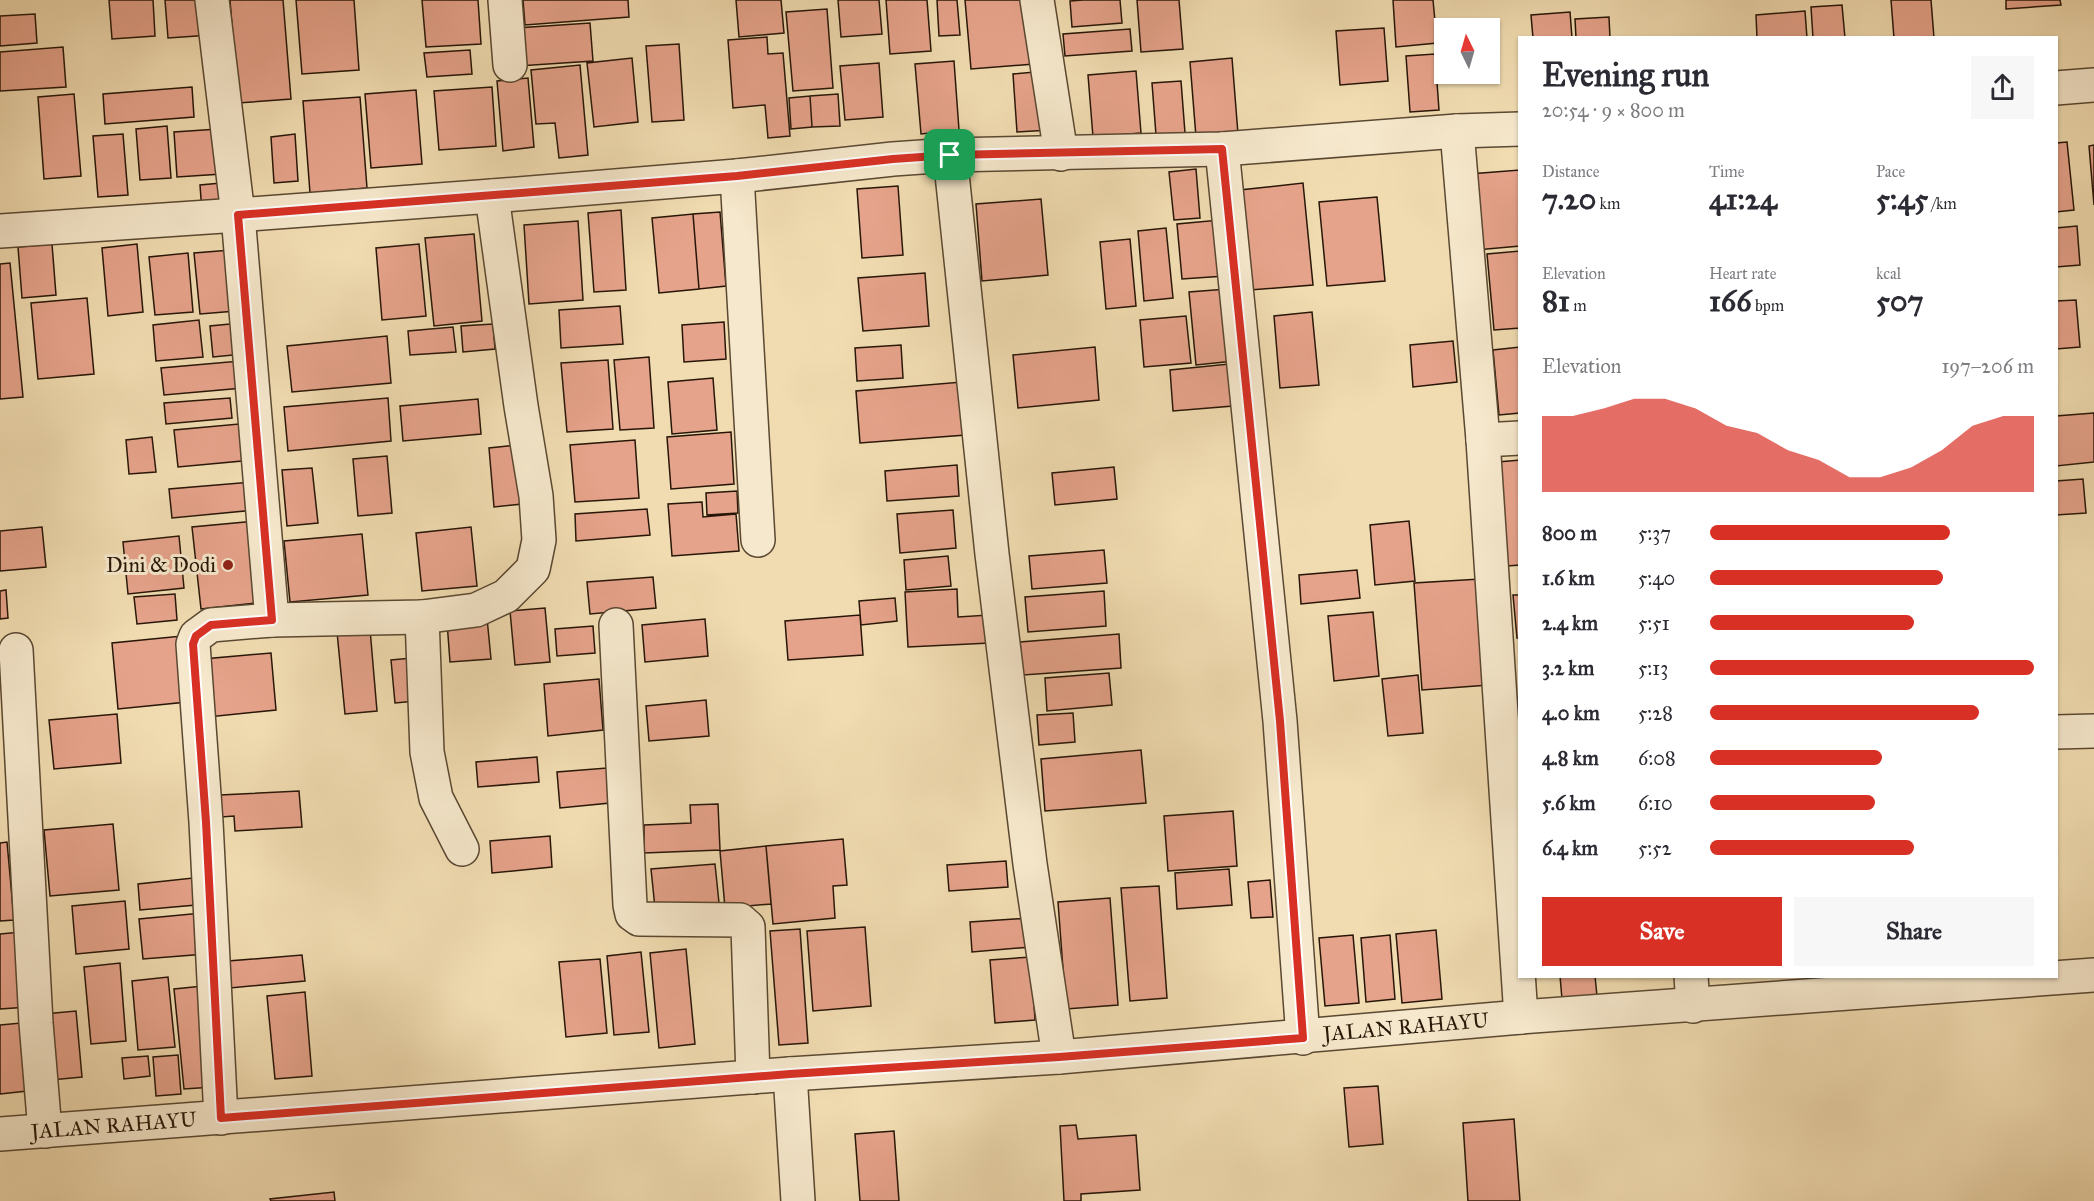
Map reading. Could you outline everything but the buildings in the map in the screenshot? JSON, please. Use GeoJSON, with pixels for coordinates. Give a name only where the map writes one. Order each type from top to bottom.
{"type":"FeatureCollection","features":[{"type":"Feature","properties":{"kind":"street"},"geometry":{"type":"LineString","coordinates":[[212,0],[238,215],[272,620]]}},
{"type":"Feature","properties":{"kind":"street"},"geometry":{"type":"LineString","coordinates":[[504,0],[510,65]]}},
{"type":"Feature","properties":{"kind":"street"},"geometry":{"type":"LineString","coordinates":[[1037,0],[1061,154]]}},
{"type":"Feature","properties":{"kind":"street"},"geometry":{"type":"LineString","coordinates":[[2058,88],[2094,85]]}},
{"type":"Feature","properties":{"kind":"street"},"geometry":{"type":"LineString","coordinates":[[0,231],[492,196],[737,176],[950,155],[1222,149],[1457,131],[1518,129]]}},
{"type":"Feature","properties":{"kind":"street"},"geometry":{"type":"LineString","coordinates":[[1457,131],[1483,440],[1518,971]]}},
{"type":"Feature","properties":{"kind":"street"},"geometry":{"type":"LineString","coordinates":[[1222,149],[1280,721],[1303,1038]]}},
{"type":"Feature","properties":{"kind":"street"},"geometry":{"type":"LineString","coordinates":[[950,155],[998,600],[1030,864],[1059,1057]]}},
{"type":"Feature","properties":{"kind":"street"},"geometry":{"type":"LineString","coordinates":[[737,176],[758,540]]}},
{"type":"Feature","properties":{"kind":"street"},"geometry":{"type":"LineString","coordinates":[[221,1118],[206,822],[193,644],[196,636],[211,625],[272,620],[422,617],[476,610],[506,596],[533,569],[538,540],[536,496],[492,196]]}},
{"type":"Feature","properties":{"kind":"street"},"geometry":{"type":"LineString","coordinates":[[1483,440],[1518,438]]}},
{"type":"Feature","properties":{"kind":"street"},"geometry":{"type":"LineString","coordinates":[[422,617],[427,752],[436,798],[462,849]]}},
{"type":"Feature","properties":{"kind":"street"},"geometry":{"type":"LineString","coordinates":[[616,625],[632,914],[639,919],[740,920],[748,927],[753,1077]]}},
{"type":"Feature","properties":{"kind":"street"},"geometry":{"type":"LineString","coordinates":[[16,650],[36,1023],[45,1131]]}},
{"type":"Feature","properties":{"kind":"street"},"geometry":{"type":"LineString","coordinates":[[2058,732],[2094,731]]}},
{"type":"Feature","properties":{"kind":"street","name":"JALAN RAHAYU"},"geometry":{"type":"LineString","coordinates":[[2058,976],[2094,975]]}},
{"type":"Feature","properties":{"kind":"street"},"geometry":{"type":"LineString","coordinates":[[1518,978],[1521,1017]]}},
{"type":"Feature","properties":{"kind":"street","name":"JALAN RAHAYU"},"geometry":{"type":"LineString","coordinates":[[0,1134],[1303,1038],[1521,1017],[1692,991],[2019,978]]}},
{"type":"Feature","properties":{"kind":"street"},"geometry":{"type":"LineString","coordinates":[[790,1074],[798,1201]]}},
{"type":"Feature","properties":{"kind":"place","name":"Dini & Dodi"},"geometry":{"type":"Point","coordinates":[228,565]}},
{"type":"Feature","properties":{"kind":"route"},"geometry":{"type":"LineString","coordinates":[[1222,149],[1280,721],[1303,1038],[1059,1057],[790,1074],[221,1118],[206,822],[193,644],[196,636],[211,625],[272,620],[238,215],[737,176],[950,155],[1222,149]]}}]}
